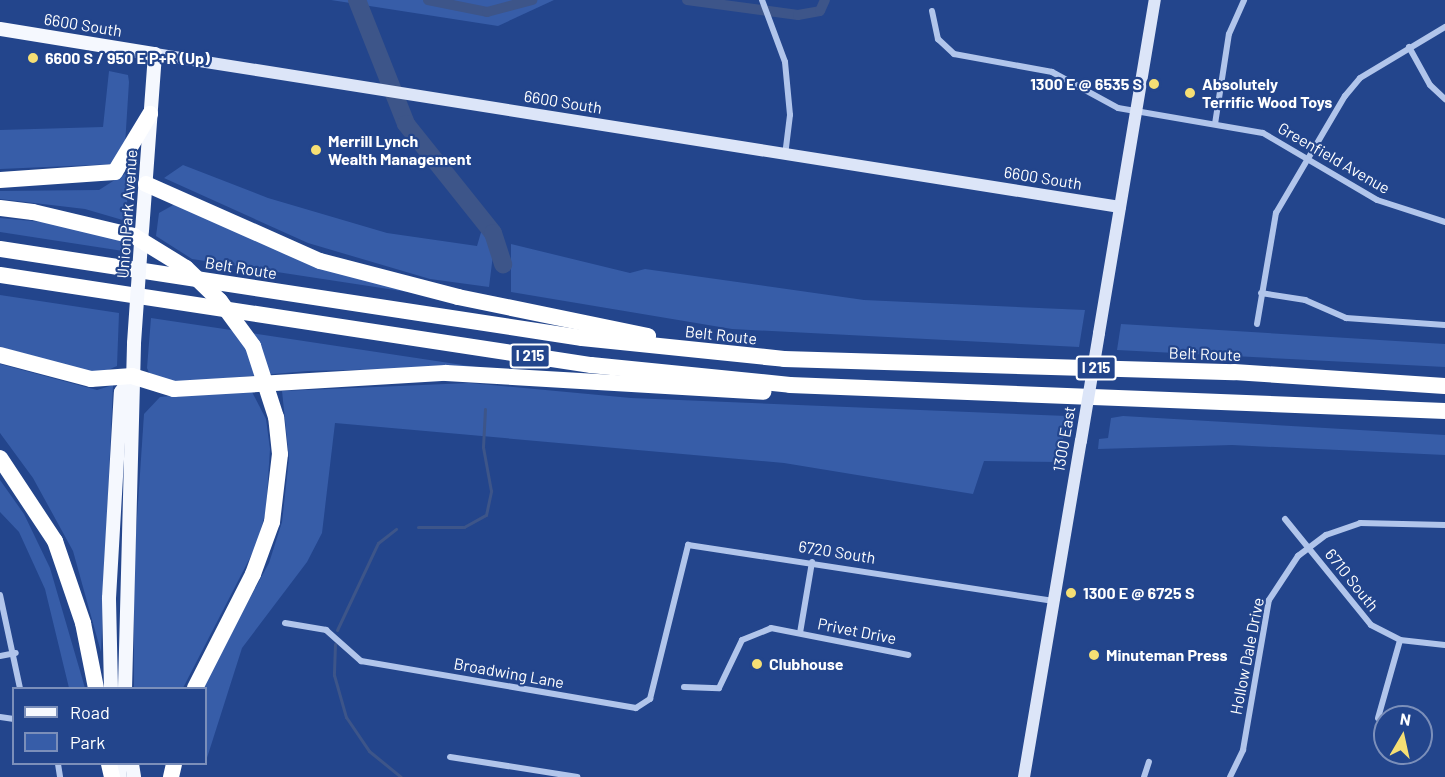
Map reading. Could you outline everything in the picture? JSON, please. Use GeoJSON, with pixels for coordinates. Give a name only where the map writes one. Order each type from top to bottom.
{"type":"FeatureCollection","features":[{"type":"Feature","properties":{"kind":"highway"},"geometry":{"type":"LineString","coordinates":[[0,180],[115,172],[150,114]]}},
{"type":"Feature","properties":{"kind":"highway"},"geometry":{"type":"LineString","coordinates":[[146,184],[320,261],[458,297],[746,356]]}},
{"type":"Feature","properties":{"kind":"highway"},"geometry":{"type":"LineString","coordinates":[[0,208],[33,212],[134,236],[186,268],[220,301],[253,346],[276,417],[280,454],[272,522],[253,574],[196,687]]}},
{"type":"Feature","properties":{"kind":"highway","name":"Belt Route"},"geometry":{"type":"LineString","coordinates":[[0,249],[571,336],[746,356],[1234,372],[1445,386]]}},
{"type":"Feature","properties":{"kind":"highway","name":"I 215"},"geometry":{"type":"LineString","coordinates":[[0,275],[591,365],[790,385],[1445,411]]}},
{"type":"Feature","properties":{"kind":"highway"},"geometry":{"type":"LineString","coordinates":[[0,355],[91,379],[132,376],[174,389],[446,374],[705,391],[1063,395]]}},
{"type":"Feature","properties":{"kind":"highway"},"geometry":{"type":"LineString","coordinates":[[0,458],[55,541],[83,623],[96,687]]}},
{"type":"Feature","properties":{"kind":"main road","name":"1300 East"},"geometry":{"type":"LineString","coordinates":[[1024,777],[1155,0]]}},
{"type":"Feature","properties":{"kind":"main road","name":"6600 South"},"geometry":{"type":"LineString","coordinates":[[0,29],[1120,207]]}},
{"type":"Feature","properties":{"kind":"main road","name":"Union Park Avenue"},"geometry":{"type":"LineString","coordinates":[[125,687],[123,591],[136,392],[132,376],[155,54]]}},
{"type":"Feature","properties":{"kind":"main road","name":"Union Park Avenue"},"geometry":{"type":"LineString","coordinates":[[111,687],[109,598],[122,392],[132,376]]}},
{"type":"Feature","properties":{"kind":"street"},"geometry":{"type":"LineString","coordinates":[[1215,124],[1231,26],[1244,0]]}},
{"type":"Feature","properties":{"kind":"street"},"geometry":{"type":"LineString","coordinates":[[763,2],[789,91],[785,154]]}},
{"type":"Feature","properties":{"kind":"street","name":"Greenfield Avenue"},"geometry":{"type":"LineString","coordinates":[[932,11],[938,39],[954,54],[1052,72],[1097,100],[1136,112],[1270,135],[1383,203],[1445,222]]}},
{"type":"Feature","properties":{"kind":"street"},"geometry":{"type":"LineString","coordinates":[[1257,324],[1276,213],[1307,157],[1360,78],[1445,27]]}},
{"type":"Feature","properties":{"kind":"street"},"geometry":{"type":"LineString","coordinates":[[1409,47],[1430,85],[1445,99]]}},
{"type":"Feature","properties":{"kind":"street"},"geometry":{"type":"LineString","coordinates":[[1261,293],[1305,300],[1346,318],[1445,325]]}},
{"type":"Feature","properties":{"kind":"street","name":"6710 South"},"geometry":{"type":"LineString","coordinates":[[1285,519],[1371,625],[1400,640],[1445,645]]}},
{"type":"Feature","properties":{"kind":"street","name":"Hollow Dale Drive"},"geometry":{"type":"LineString","coordinates":[[1230,777],[1243,750],[1269,600],[1307,547],[1360,523],[1445,525]]}},
{"type":"Feature","properties":{"kind":"street","name":"6720 South"},"geometry":{"type":"LineString","coordinates":[[673,616],[680,561],[688,545],[812,562],[1054,601]]}},
{"type":"Feature","properties":{"kind":"street","name":"Privet Drive"},"geometry":{"type":"LineString","coordinates":[[800,633],[812,562]]}},
{"type":"Feature","properties":{"kind":"street"},"geometry":{"type":"LineString","coordinates":[[0,596],[16,652],[20,687]]}},
{"type":"Feature","properties":{"kind":"street","name":"Broadwing Lane"},"geometry":{"type":"LineString","coordinates":[[285,623],[326,630],[361,661],[636,708],[650,699],[658,650],[667,640],[673,616]]}},
{"type":"Feature","properties":{"kind":"street","name":"Privet Drive"},"geometry":{"type":"LineString","coordinates":[[684,687],[719,688],[732,653],[757,631],[800,633],[908,655]]}},
{"type":"Feature","properties":{"kind":"street"},"geometry":{"type":"LineString","coordinates":[[1382,705],[1400,640]]}},
{"type":"Feature","properties":{"kind":"street"},"geometry":{"type":"LineString","coordinates":[[0,656],[16,652]]}},
{"type":"Feature","properties":{"kind":"street"},"geometry":{"type":"LineString","coordinates":[[450,757],[577,777]]}},
{"type":"Feature","properties":{"kind":"street"},"geometry":{"type":"LineString","coordinates":[[1144,777],[1149,762]]}},
{"type":"Feature","properties":{"kind":"green space"},"geometry":{"type":"Polygon","coordinates":[[[331,0],[554,0],[498,26],[331,0]]]}},
{"type":"Feature","properties":{"kind":"green space"},"geometry":{"type":"Polygon","coordinates":[[[109,71],[128,75],[129,82],[125,145],[116,164],[0,169],[0,130],[103,127],[109,71]]]}},
{"type":"Feature","properties":{"kind":"green space"},"geometry":{"type":"Polygon","coordinates":[[[183,165],[268,198],[387,233],[477,246],[482,229],[493,255],[489,287],[430,279],[308,243],[164,178],[183,165]]]}},
{"type":"Feature","properties":{"kind":"green space"},"geometry":{"type":"Polygon","coordinates":[[[129,171],[126,221],[85,209],[0,199],[0,191],[99,190],[129,171]]]}},
{"type":"Feature","properties":{"kind":"green space"},"geometry":{"type":"Polygon","coordinates":[[[175,204],[408,292],[192,259],[156,236],[159,213],[175,204]]]}},
{"type":"Feature","properties":{"kind":"green space"},"geometry":{"type":"Polygon","coordinates":[[[0,218],[53,223],[124,241],[123,251],[0,232],[0,218]]]}},
{"type":"Feature","properties":{"kind":"green space"},"geometry":{"type":"Polygon","coordinates":[[[511,244],[630,273],[645,269],[864,300],[1085,310],[1079,347],[732,329],[511,292],[511,244]]]}},
{"type":"Feature","properties":{"kind":"green space"},"geometry":{"type":"Polygon","coordinates":[[[0,295],[119,313],[117,366],[99,374],[0,347],[0,295]]]}},
{"type":"Feature","properties":{"kind":"green space"},"geometry":{"type":"Polygon","coordinates":[[[151,318],[476,367],[308,371],[170,383],[150,375],[147,368],[151,318]]]}},
{"type":"Feature","properties":{"kind":"green space"},"geometry":{"type":"Polygon","coordinates":[[[1121,324],[1445,344],[1445,367],[1117,350],[1121,324]]]}},
{"type":"Feature","properties":{"kind":"green space"},"geometry":{"type":"Polygon","coordinates":[[[0,364],[97,390],[113,385],[101,652],[73,551],[33,478],[0,433],[0,364]]]}},
{"type":"Feature","properties":{"kind":"green space"},"geometry":{"type":"Polygon","coordinates":[[[469,383],[631,398],[1067,416],[1059,462],[984,461],[973,494],[784,463],[335,423],[322,533],[307,562],[242,648],[207,758],[207,687],[202,687],[269,563],[282,522],[289,458],[282,391],[469,383]]]}},
{"type":"Feature","properties":{"kind":"green space"},"geometry":{"type":"Polygon","coordinates":[[[250,388],[266,419],[270,449],[266,511],[256,546],[184,687],[134,687],[134,563],[144,414],[160,397],[250,388]]]}},
{"type":"Feature","properties":{"kind":"green space"},"geometry":{"type":"Polygon","coordinates":[[[1123,416],[1445,435],[1445,455],[1232,445],[1098,449],[1099,439],[1108,438],[1111,418],[1123,416]]]}},
{"type":"Feature","properties":{"kind":"green space"},"geometry":{"type":"Polygon","coordinates":[[[0,480],[24,514],[50,568],[85,687],[69,687],[45,589],[19,532],[0,512],[0,480]]]}},
{"type":"Feature","properties":{"kind":"waterway"},"geometry":{"type":"LineString","coordinates":[[357,0],[406,124],[493,233],[503,264]]}},
{"type":"Feature","properties":{"kind":"waterway"},"geometry":{"type":"LineString","coordinates":[[428,0],[487,12],[532,0]]}},
{"type":"Feature","properties":{"kind":"waterway"},"geometry":{"type":"LineString","coordinates":[[687,0],[798,15],[820,11],[825,0]]}},
{"type":"Feature","properties":{"kind":"waterway"},"geometry":{"type":"LineString","coordinates":[[418,527],[464,527],[486,515],[491,491],[483,447],[485,409]]}},
{"type":"Feature","properties":{"kind":"waterway"},"geometry":{"type":"LineString","coordinates":[[337,630],[378,543],[396,529]]}},
{"type":"Feature","properties":{"kind":"waterway"},"geometry":{"type":"LineString","coordinates":[[335,644],[334,675],[346,717],[369,751],[401,777]]}},
{"type":"Feature","properties":{"kind":"place","name":"6600 S / 950 E P+R (Up)"},"geometry":{"type":"Point","coordinates":[33,58]}},
{"type":"Feature","properties":{"kind":"place","name":"1300 E @ 6535 S"},"geometry":{"type":"Point","coordinates":[1154,84]}},
{"type":"Feature","properties":{"kind":"place","name":"Absolutely Terrific Wood Toys"},"geometry":{"type":"Point","coordinates":[1190,93]}},
{"type":"Feature","properties":{"kind":"place","name":"Merrill Lynch Wealth Management"},"geometry":{"type":"Point","coordinates":[316,150]}},
{"type":"Feature","properties":{"kind":"place","name":"1300 E @ 6725 S"},"geometry":{"type":"Point","coordinates":[1071,593]}},
{"type":"Feature","properties":{"kind":"place","name":"Minuteman Press"},"geometry":{"type":"Point","coordinates":[1094,655]}},
{"type":"Feature","properties":{"kind":"place","name":"Clubhouse"},"geometry":{"type":"Point","coordinates":[757,664]}}]}
